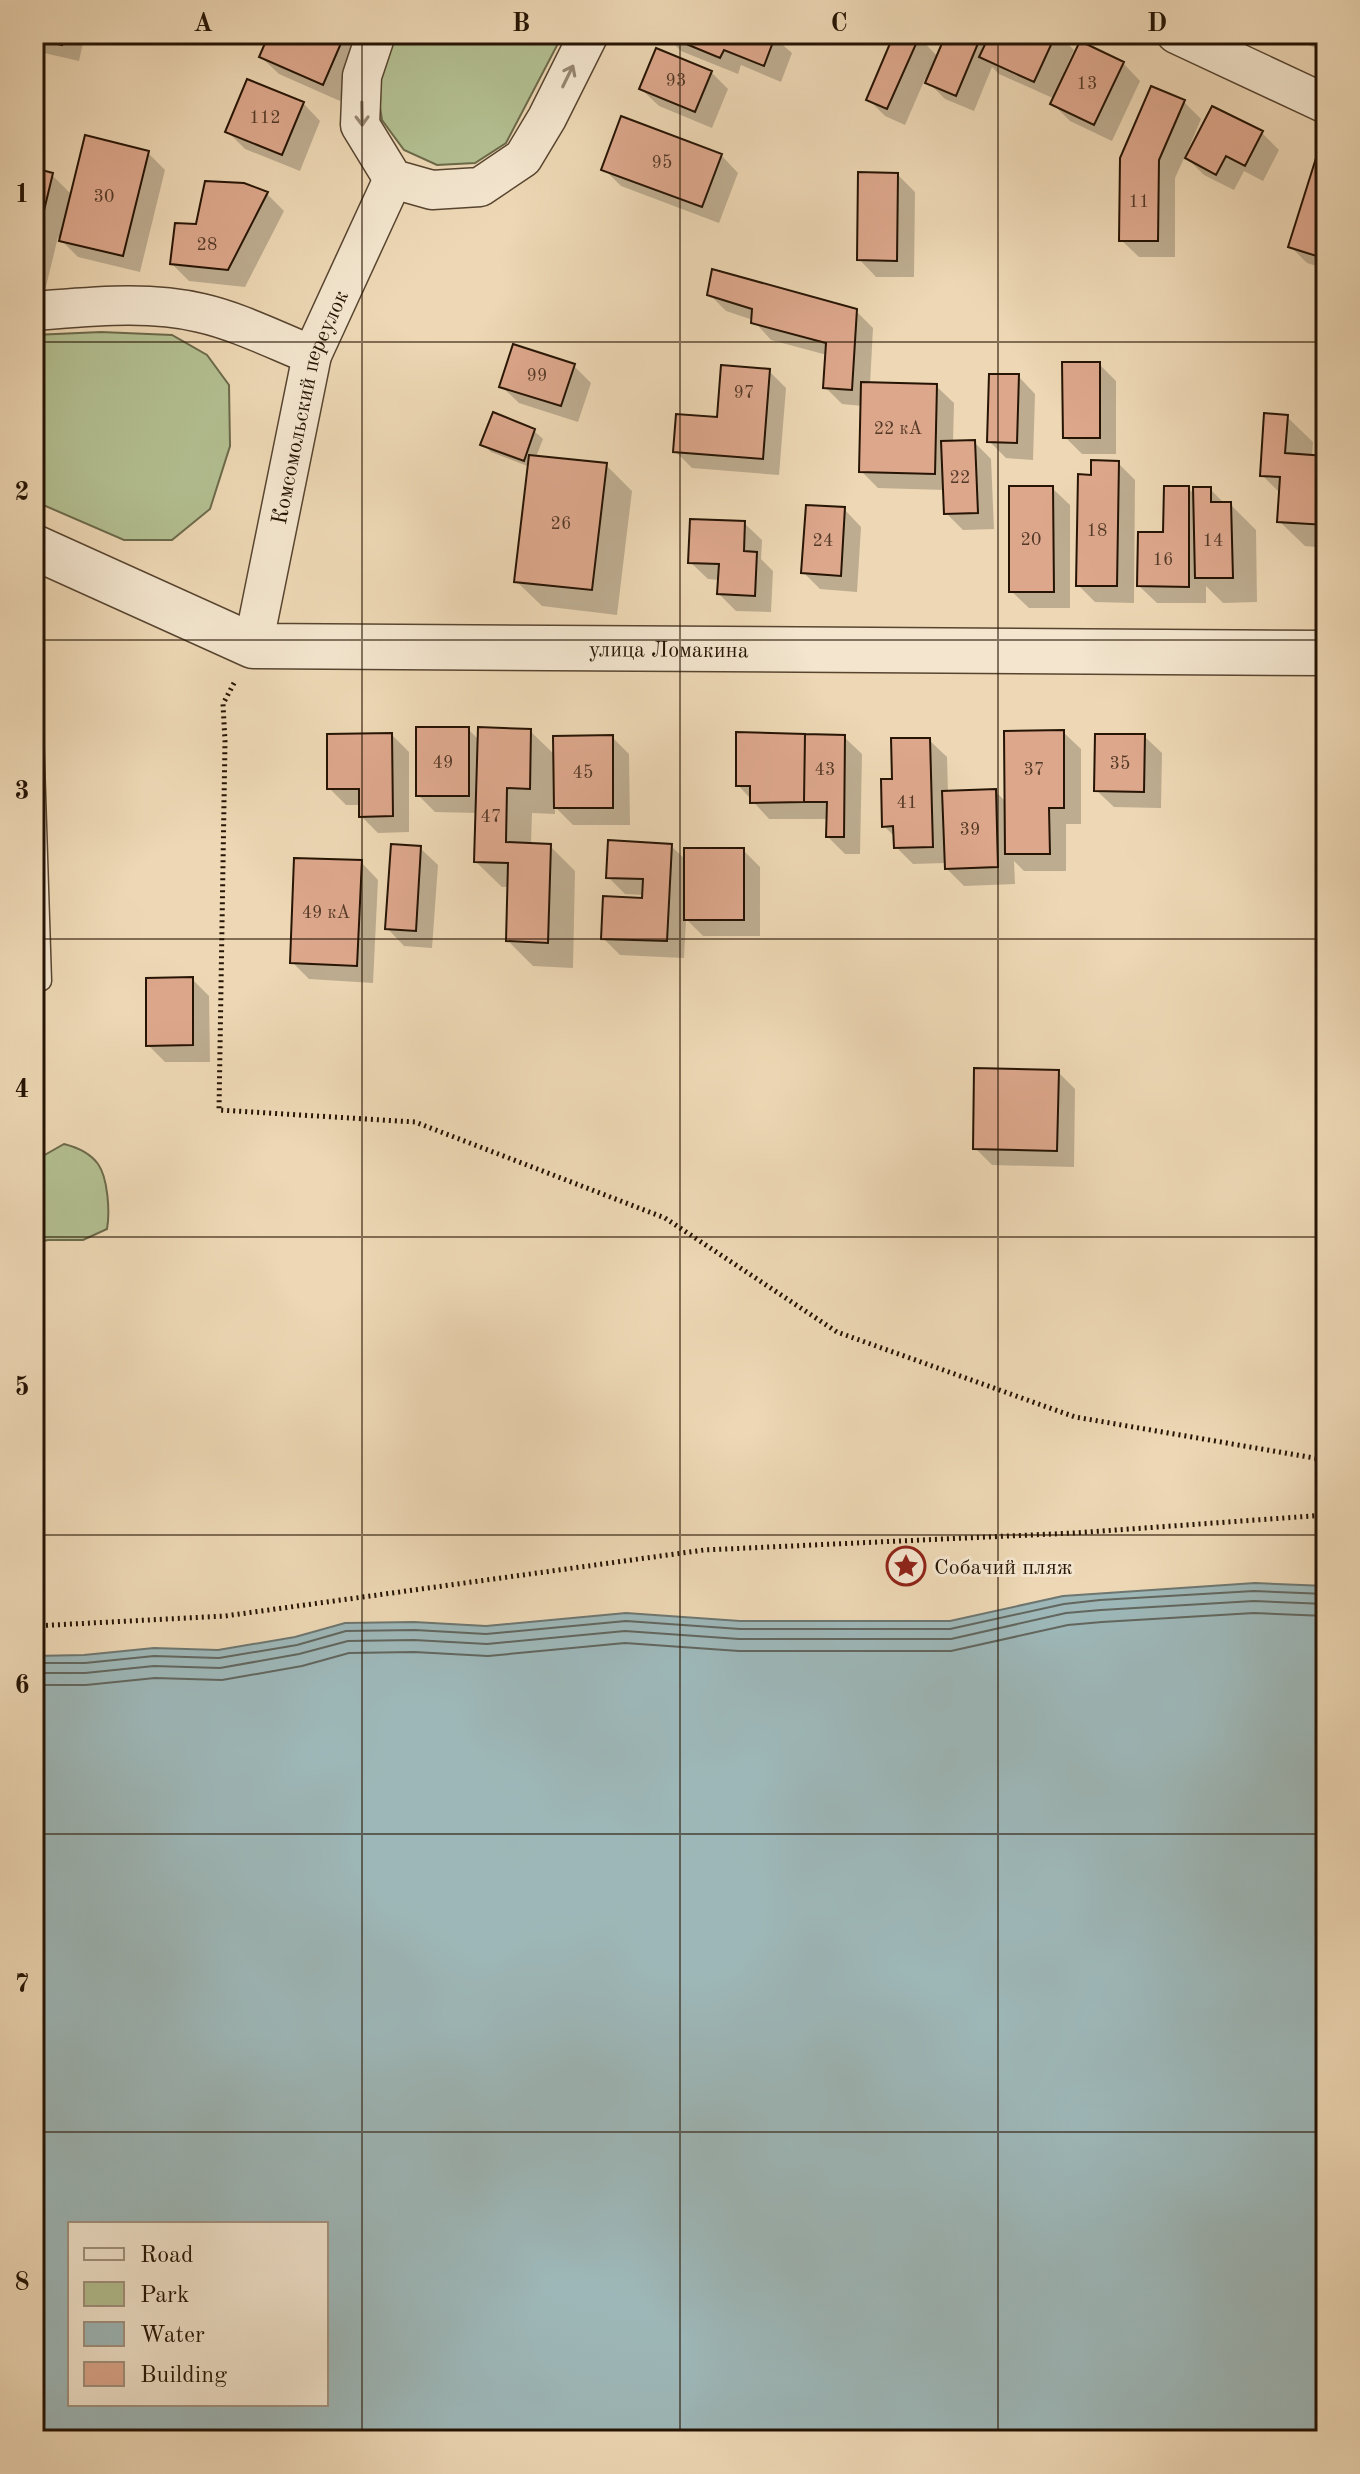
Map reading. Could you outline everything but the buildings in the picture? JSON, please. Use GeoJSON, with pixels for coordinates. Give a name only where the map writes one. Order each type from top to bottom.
{"type":"FeatureCollection","features":[{"type":"Feature","properties":{"kind":"street"},"geometry":{"type":"LineString","coordinates":[[376,34],[362,76],[360,125],[393,179],[432,190],[480,187],[523,158],[589,34]]}},
{"type":"Feature","properties":{"kind":"street"},"geometry":{"type":"LineString","coordinates":[[1176,34],[1326,104]]}},
{"type":"Feature","properties":{"kind":"street","name":"Комсомольский переулок"},"geometry":{"type":"LineString","coordinates":[[253,646],[312,355],[393,179]]}},
{"type":"Feature","properties":{"kind":"street"},"geometry":{"type":"LineString","coordinates":[[34,311],[97,307],[169,308],[203,313],[312,355]]}},
{"type":"Feature","properties":{"kind":"street","name":"улица Ломакина"},"geometry":{"type":"LineString","coordinates":[[34,547],[253,646],[1326,653]]}},
{"type":"Feature","properties":{"kind":"lane"},"geometry":{"type":"LineString","coordinates":[[34,732],[42,981]]}},
{"type":"Feature","properties":{"kind":"path"},"geometry":{"type":"LineString","coordinates":[[253,646],[223,704],[219,1110],[415,1122],[665,1218],[837,1332],[1075,1417],[1326,1460]]}},
{"type":"Feature","properties":{"kind":"path"},"geometry":{"type":"LineString","coordinates":[[34,1626],[225,1616],[704,1550],[1074,1533],[1326,1515]]}},
{"type":"Feature","properties":{"kind":"green space"},"geometry":{"type":"Polygon","coordinates":[[[392,34],[563,34],[506,143],[475,163],[437,165],[404,150],[382,120],[376,83],[392,34]]]}},
{"type":"Feature","properties":{"kind":"green space"},"geometry":{"type":"Polygon","coordinates":[[[101,332],[172,335],[207,355],[229,385],[230,446],[210,509],[172,540],[124,540],[34,501],[34,335],[101,332]]]}},
{"type":"Feature","properties":{"kind":"green space"},"geometry":{"type":"Polygon","coordinates":[[[64,1144],[87,1154],[101,1170],[107,1195],[107,1229],[83,1240],[34,1243],[34,1161],[64,1144]]]}},
{"type":"Feature","properties":{"kind":"water"},"geometry":{"type":"Polygon","coordinates":[[[1255,1583],[1326,1586],[1326,2440],[34,2440],[34,1656],[154,1648],[218,1650],[295,1637],[345,1623],[414,1622],[486,1626],[626,1613],[740,1621],[950,1621],[1063,1596],[1255,1583]]]}},
{"type":"Feature","properties":{"kind":"place","name":"Собачий пляж"},"geometry":{"type":"Point","coordinates":[906,1566]}}]}
